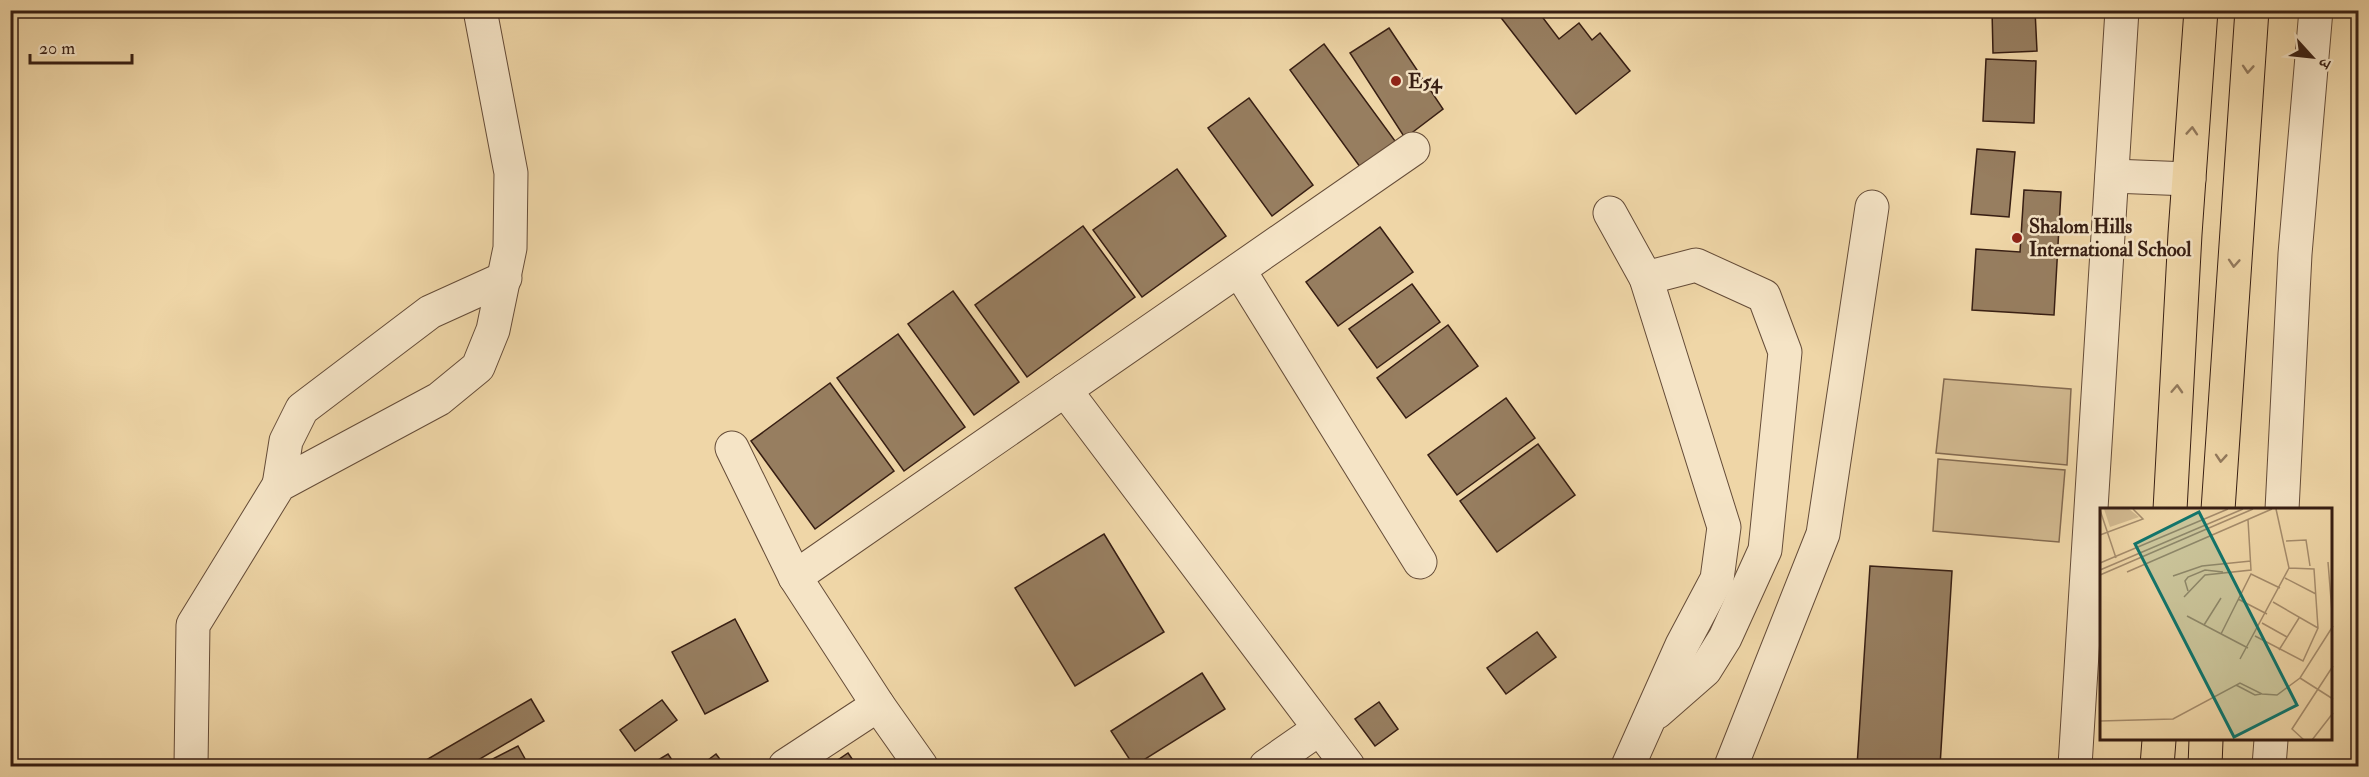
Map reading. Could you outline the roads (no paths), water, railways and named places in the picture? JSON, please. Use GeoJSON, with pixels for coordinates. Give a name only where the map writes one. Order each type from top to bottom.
{"type":"FeatureCollection","features":[{"type":"Feature","properties":{"kind":"main road"},"geometry":{"type":"LineString","coordinates":[[2170,508],[2201,10]]}},
{"type":"Feature","properties":{"kind":"main road"},"geometry":{"type":"LineString","coordinates":[[2218,508],[2252,10]]}},
{"type":"Feature","properties":{"kind":"main road"},"geometry":{"type":"LineString","coordinates":[[2157,766],[2159,741]]}},
{"type":"Feature","properties":{"kind":"main road"},"geometry":{"type":"LineString","coordinates":[[2205,766],[2206,741]]}},
{"type":"Feature","properties":{"kind":"street"},"geometry":{"type":"LineString","coordinates":[[279,485],[439,399],[478,367],[493,330],[505,278],[510,248],[511,173],[480,10]]}},
{"type":"Feature","properties":{"kind":"street"},"geometry":{"type":"LineString","coordinates":[[2075,766],[2122,10]]}},
{"type":"Feature","properties":{"kind":"street"},"geometry":{"type":"LineString","coordinates":[[2282,508],[2295,254],[2316,10]]}},
{"type":"Feature","properties":{"kind":"street"},"geometry":{"type":"LineString","coordinates":[[795,577],[1413,149]]}},
{"type":"Feature","properties":{"kind":"street"},"geometry":{"type":"LineString","coordinates":[[2112,176],[2189,179]]}},
{"type":"Feature","properties":{"kind":"street"},"geometry":{"type":"LineString","coordinates":[[1731,766],[1823,534],[1872,207]]}},
{"type":"Feature","properties":{"kind":"street"},"geometry":{"type":"LineString","coordinates":[[1610,213],[1646,278],[1724,527],[1717,579],[1682,645],[1628,766]]}},
{"type":"Feature","properties":{"kind":"street"},"geometry":{"type":"LineString","coordinates":[[1646,278],[1696,265],[1764,296],[1785,352],[1765,550],[1725,638],[1705,670],[1650,718]]}},
{"type":"Feature","properties":{"kind":"street"},"geometry":{"type":"LineString","coordinates":[[1239,270],[1420,562]]}},
{"type":"Feature","properties":{"kind":"street"},"geometry":{"type":"LineString","coordinates":[[191,766],[193,625],[279,485],[286,441],[302,409],[430,312],[505,278]]}},
{"type":"Feature","properties":{"kind":"street"},"geometry":{"type":"LineString","coordinates":[[1065,390],[1348,766]]}},
{"type":"Feature","properties":{"kind":"street"},"geometry":{"type":"LineString","coordinates":[[732,448],[795,577],[878,705],[921,766]]}},
{"type":"Feature","properties":{"kind":"street"},"geometry":{"type":"LineString","coordinates":[[784,766],[878,705]]}},
{"type":"Feature","properties":{"kind":"street"},"geometry":{"type":"LineString","coordinates":[[1266,766],[1319,729]]}},
{"type":"Feature","properties":{"kind":"street"},"geometry":{"type":"LineString","coordinates":[[2269,766],[2271,741]]}},
{"type":"Feature","properties":{"kind":"place","name":"E54"},"geometry":{"type":"Point","coordinates":[1396,81]}},
{"type":"Feature","properties":{"kind":"place","name":"Shalom Hills International School"},"geometry":{"type":"Point","coordinates":[2017,238]}}]}
